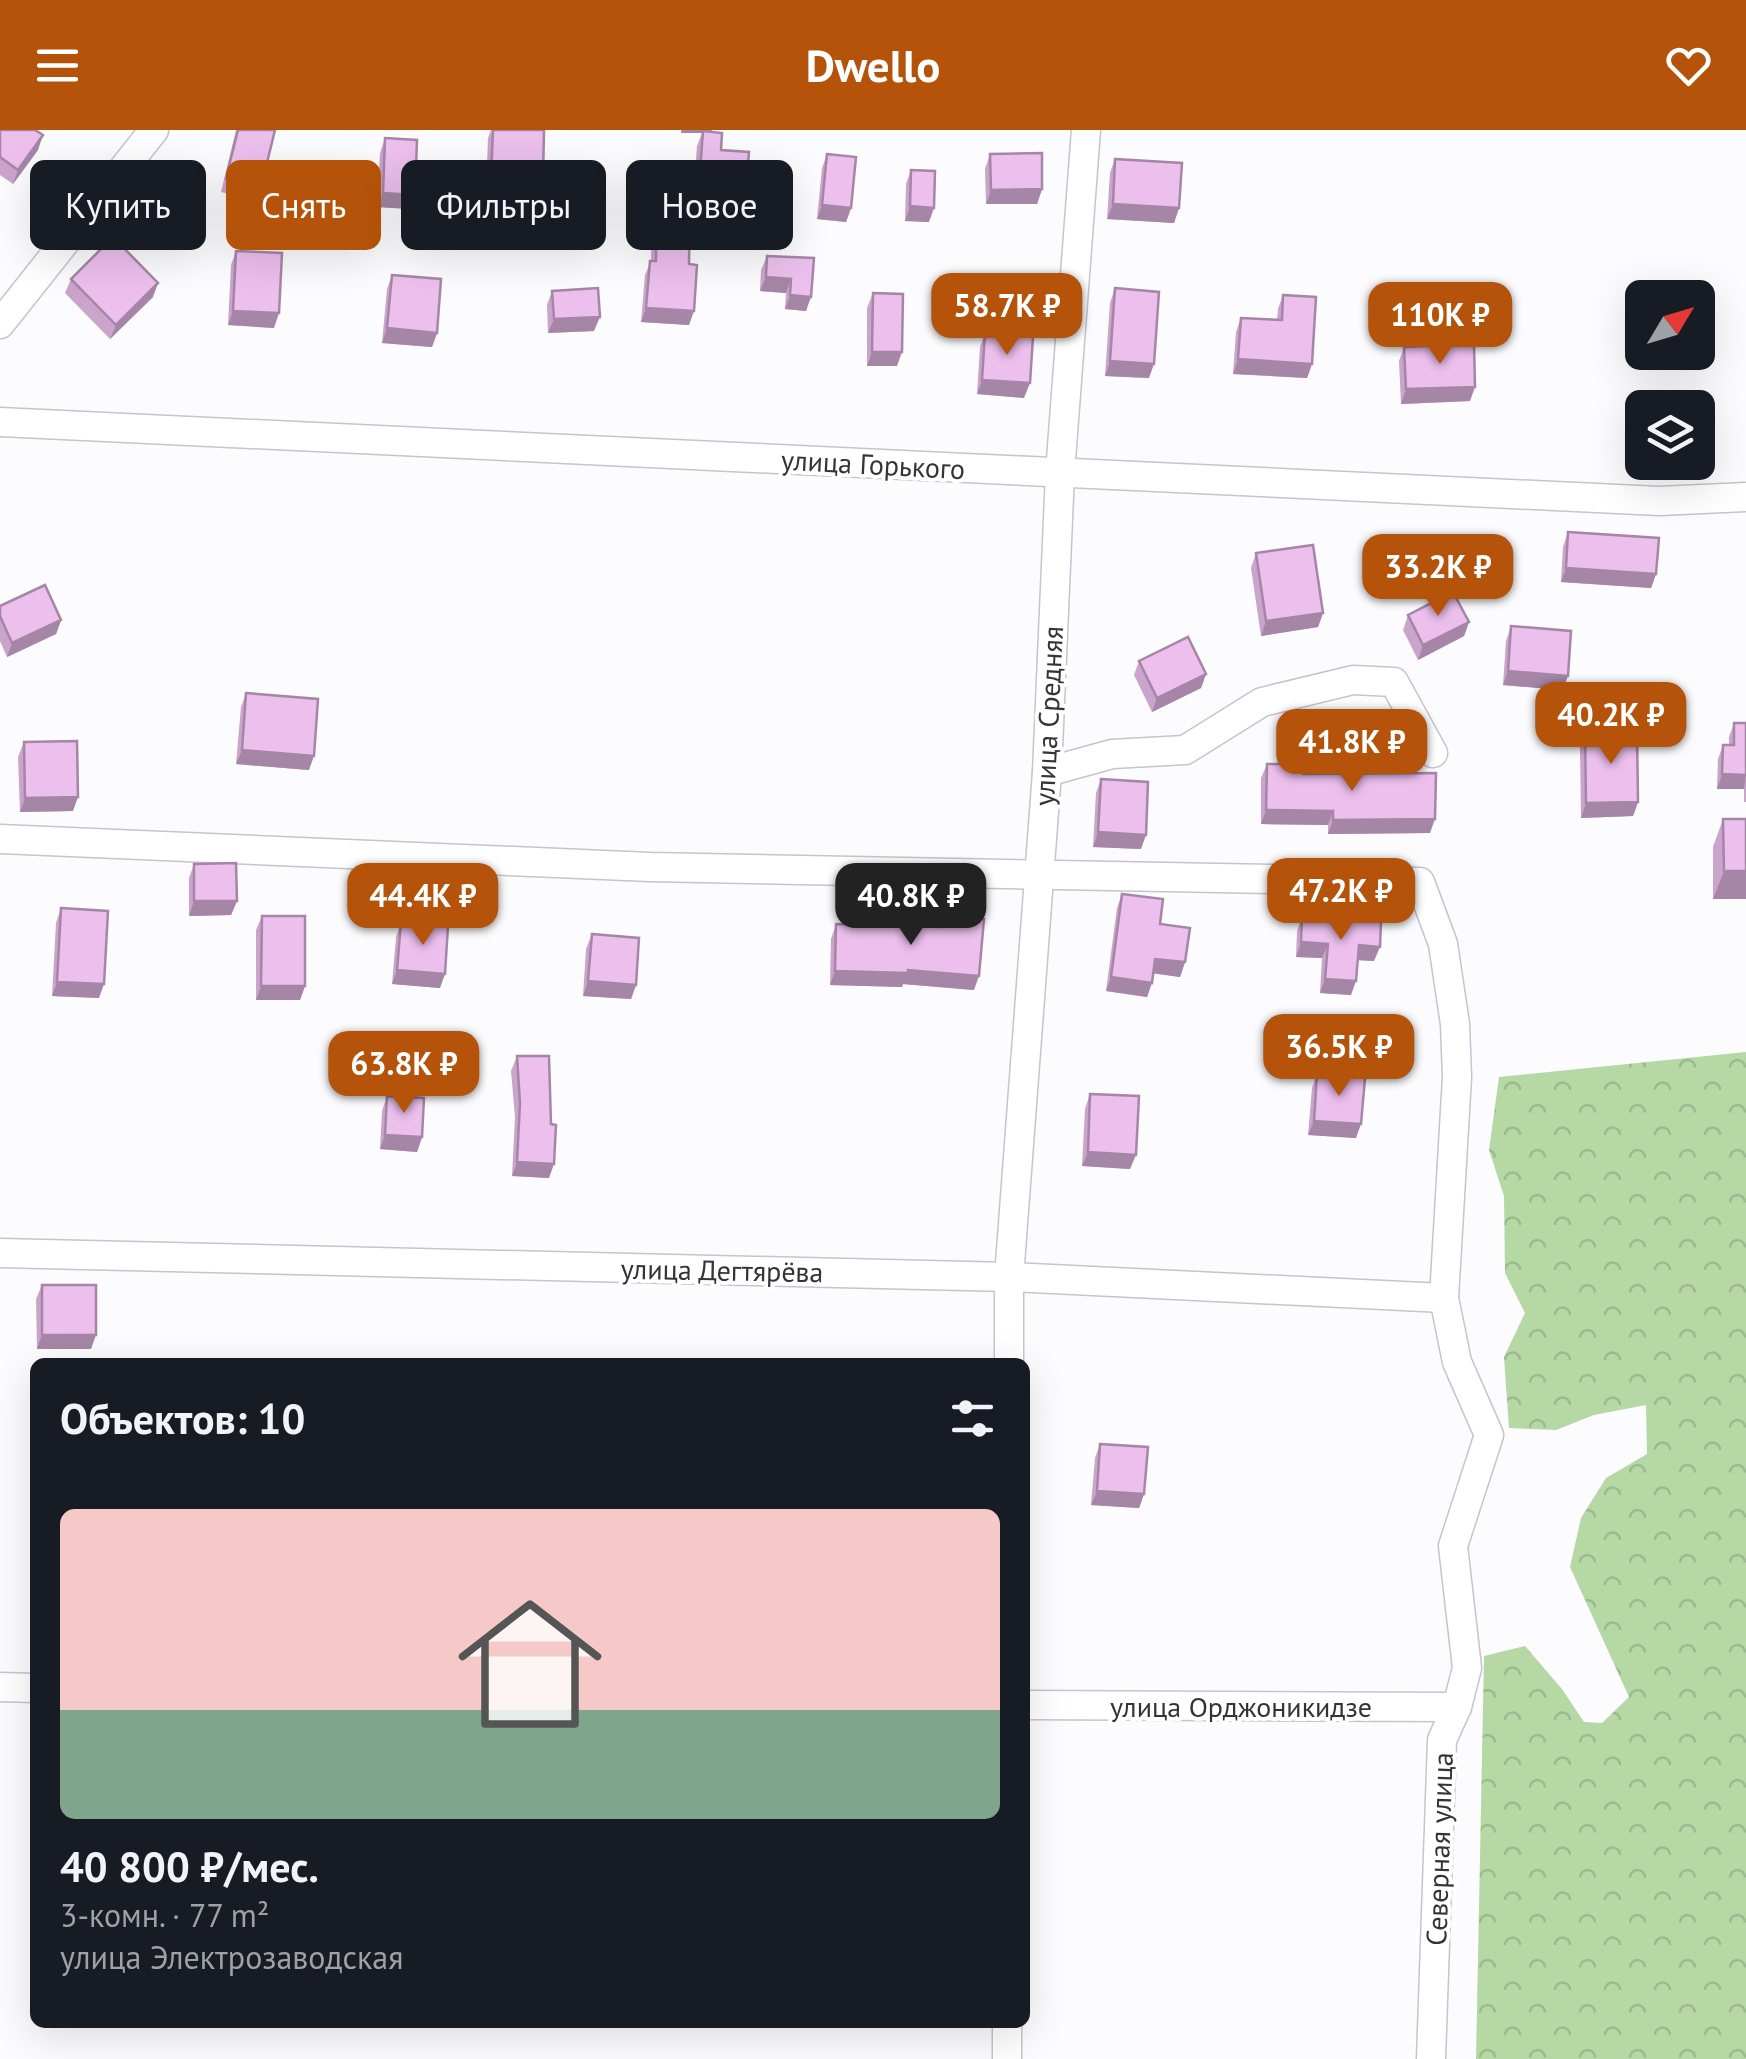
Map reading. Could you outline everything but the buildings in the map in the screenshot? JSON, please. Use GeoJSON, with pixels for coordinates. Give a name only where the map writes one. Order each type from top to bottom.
{"type":"FeatureCollection","features":[{"type":"Feature","properties":{"kind":"street"},"geometry":{"type":"LineString","coordinates":[[0,324],[154,130]]}},
{"type":"Feature","properties":{"kind":"street","name":"улица Средняя"},"geometry":{"type":"LineString","coordinates":[[1009,1358],[1010,1278],[1046,772],[1060,474],[1086,130]]}},
{"type":"Feature","properties":{"kind":"street","name":"улица Горького"},"geometry":{"type":"LineString","coordinates":[[0,422],[1658,501],[1746,498]]}},
{"type":"Feature","properties":{"kind":"street"},"geometry":{"type":"LineString","coordinates":[[1046,772],[1112,754],[1185,750],[1262,702],[1353,680],[1394,682],[1432,754]]}},
{"type":"Feature","properties":{"kind":"street"},"geometry":{"type":"LineString","coordinates":[[0,839],[650,868],[1037,872]]}},
{"type":"Feature","properties":{"kind":"street","name":"Северная улица"},"geometry":{"type":"LineString","coordinates":[[1037,872],[1420,882],[1442,944],[1455,1024],[1457,1076],[1444,1298],[1458,1362],[1488,1435],[1454,1546],[1467,1668],[1457,1707],[1442,1740],[1431,2059]]}},
{"type":"Feature","properties":{"kind":"street","name":"улица Дегтярёва"},"geometry":{"type":"LineString","coordinates":[[0,1253],[1010,1278],[1444,1298]]}},
{"type":"Feature","properties":{"kind":"street"},"geometry":{"type":"LineString","coordinates":[[0,1687],[30,1688]]}},
{"type":"Feature","properties":{"kind":"street","name":"улица Орджоникидзе"},"geometry":{"type":"LineString","coordinates":[[1030,1705],[1457,1707]]}},
{"type":"Feature","properties":{"kind":"street"},"geometry":{"type":"LineString","coordinates":[[1006,2028],[1007,2059]]}},
{"type":"Feature","properties":{"kind":"green space"},"geometry":{"type":"Polygon","coordinates":[[[1746,1052],[1746,2059],[1476,2059],[1484,1656],[1525,1646],[1584,1722],[1602,1723],[1629,1697],[1570,1567],[1581,1518],[1606,1478],[1647,1454],[1646,1405],[1594,1415],[1556,1430],[1509,1428],[1504,1357],[1525,1313],[1505,1273],[1504,1196],[1489,1150],[1499,1077],[1746,1052]]]}}]}
